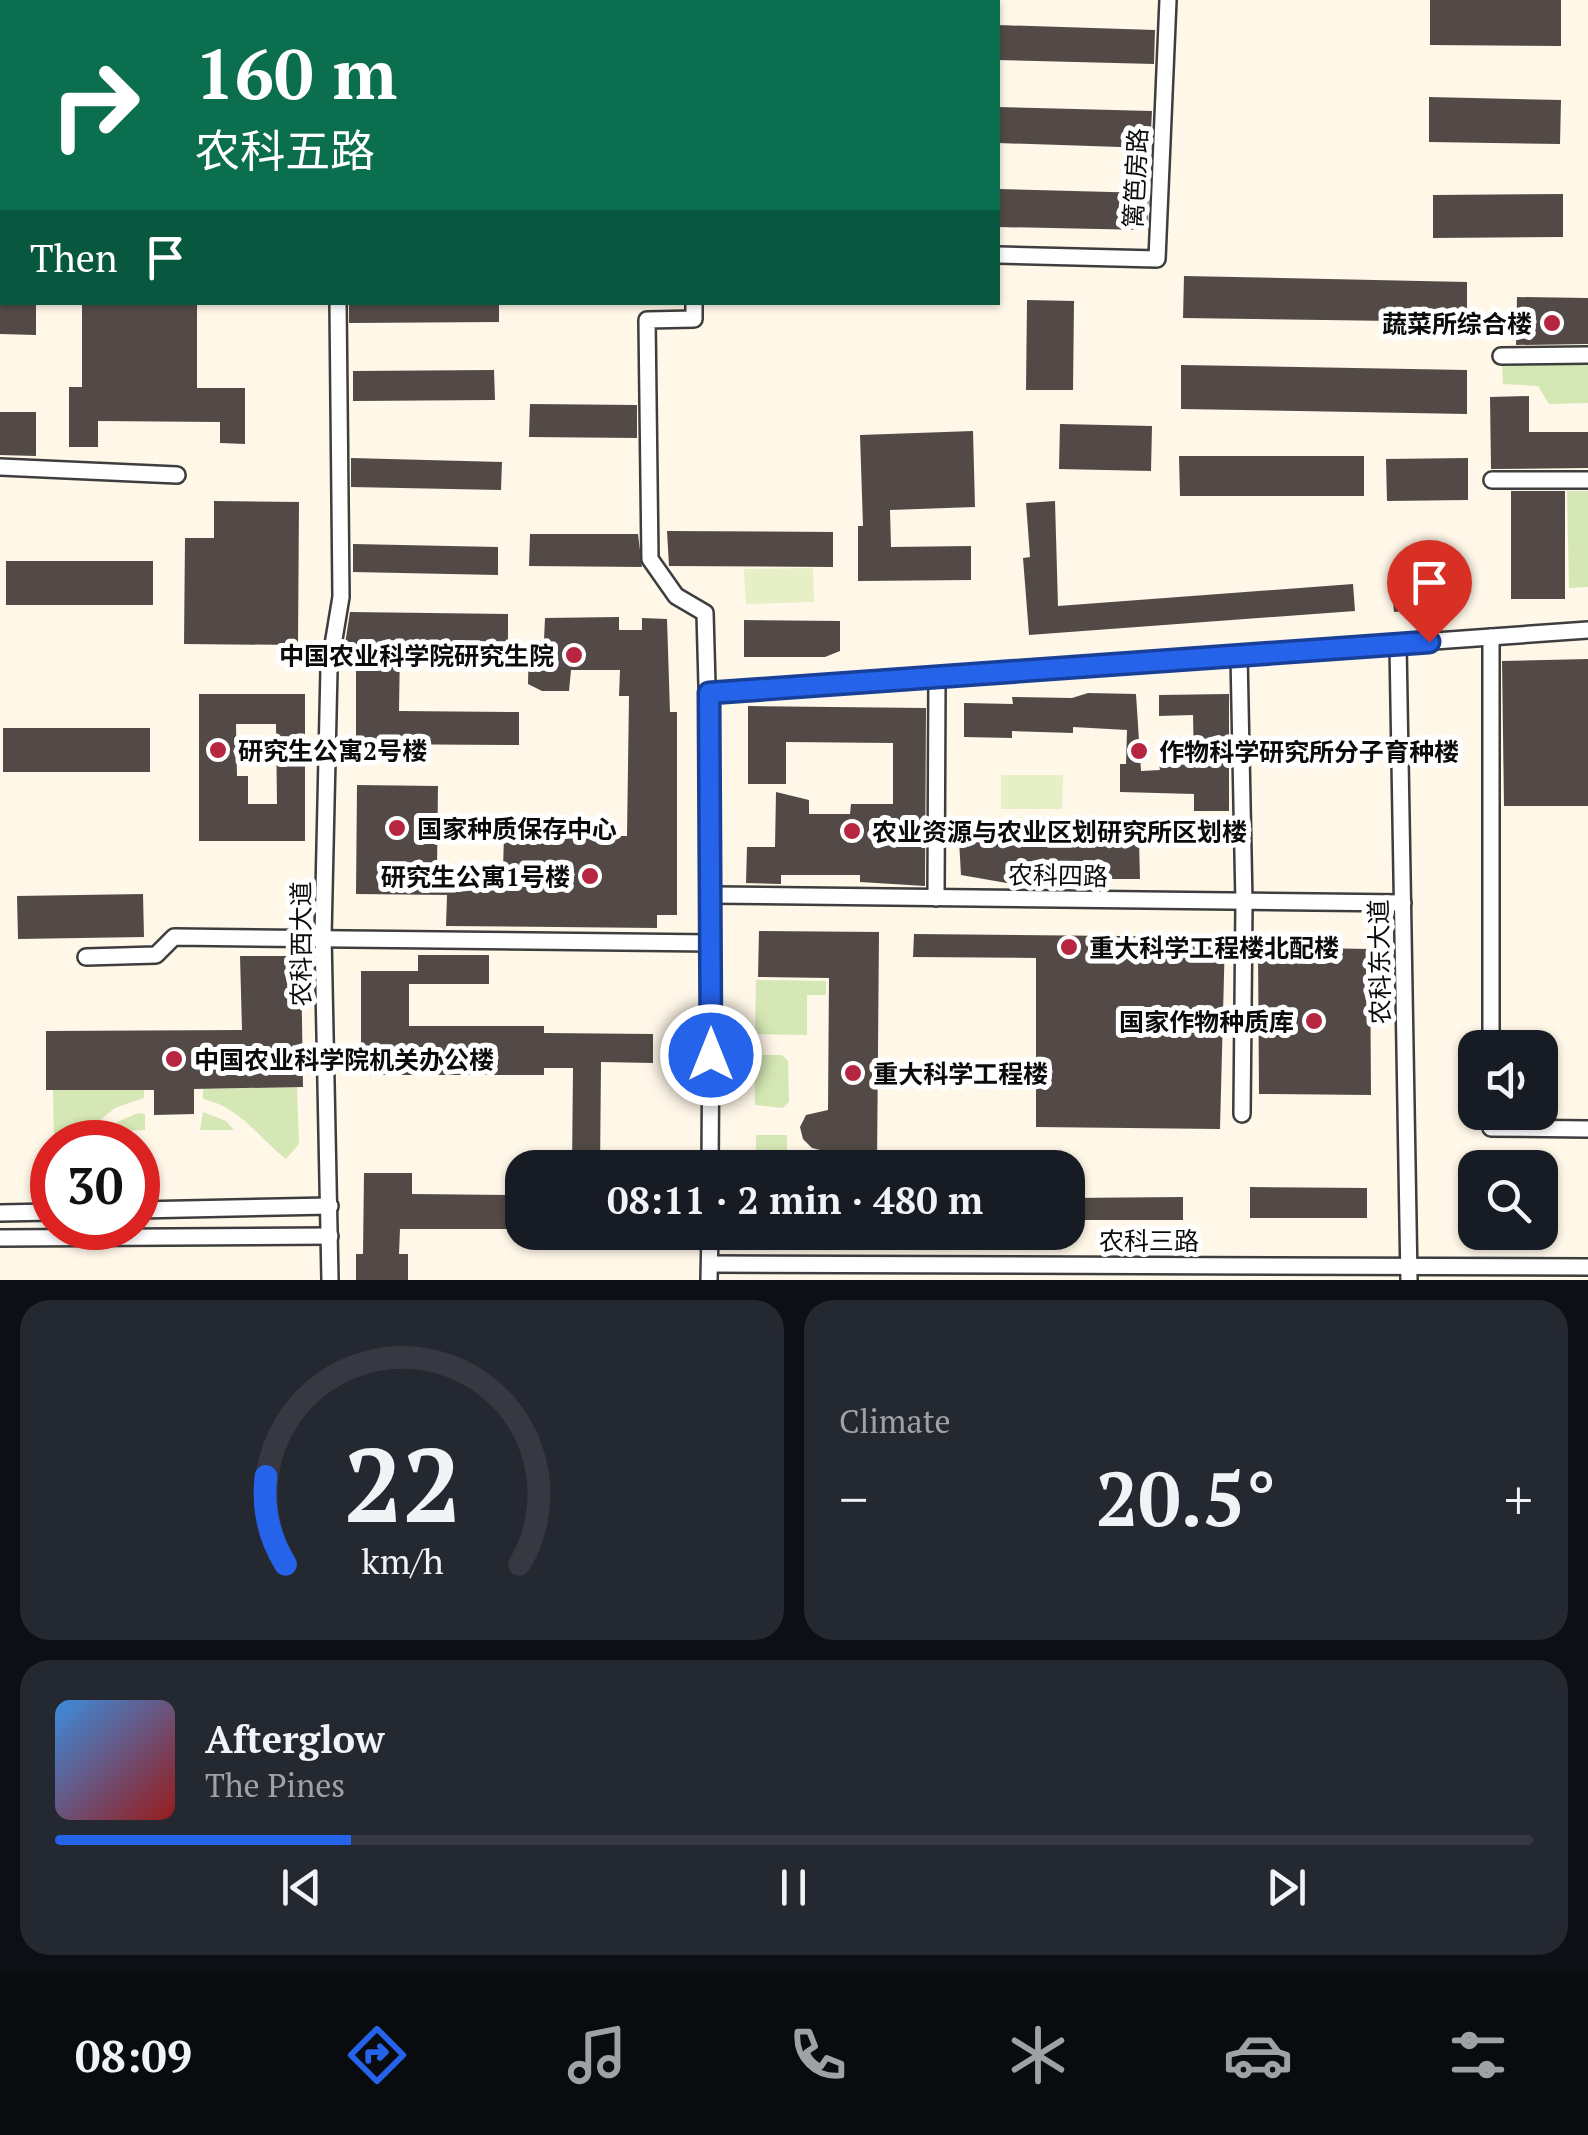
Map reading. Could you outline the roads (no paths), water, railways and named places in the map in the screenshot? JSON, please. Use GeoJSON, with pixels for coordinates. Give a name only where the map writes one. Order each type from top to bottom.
{"type":"FeatureCollection","features":[{"type":"Feature","properties":{"kind":"street","name":"篱笆房路"},"geometry":{"type":"LineString","coordinates":[[1000,256],[1157,259],[1168,0]]}},
{"type":"Feature","properties":{"kind":"street","name":"农科西大道"},"geometry":{"type":"LineString","coordinates":[[330,1280],[324,936],[328,669],[340,597],[338,305]]}},
{"type":"Feature","properties":{"kind":"street"},"geometry":{"type":"LineString","coordinates":[[694,305],[694,319],[647,320],[650,559],[676,596],[705,612],[712,896],[710,1150]]}},
{"type":"Feature","properties":{"kind":"street"},"geometry":{"type":"LineString","coordinates":[[1501,356],[1588,355]]}},
{"type":"Feature","properties":{"kind":"street"},"geometry":{"type":"LineString","coordinates":[[0,466],[177,474]]}},
{"type":"Feature","properties":{"kind":"street"},"geometry":{"type":"LineString","coordinates":[[1492,480],[1588,480]]}},
{"type":"Feature","properties":{"kind":"street"},"geometry":{"type":"LineString","coordinates":[[709,693],[1588,630]]}},
{"type":"Feature","properties":{"kind":"street"},"geometry":{"type":"LineString","coordinates":[[1491,637],[1491,1030]]}},
{"type":"Feature","properties":{"kind":"street","name":"农科东大道"},"geometry":{"type":"LineString","coordinates":[[1398,644],[1409,1273]]}},
{"type":"Feature","properties":{"kind":"street"},"geometry":{"type":"LineString","coordinates":[[1238,655],[1244,902],[1242,1114]]}},
{"type":"Feature","properties":{"kind":"street"},"geometry":{"type":"LineString","coordinates":[[936,898],[937,677]]}},
{"type":"Feature","properties":{"kind":"street","name":"农科四路"},"geometry":{"type":"LineString","coordinates":[[712,896],[1403,903]]}},
{"type":"Feature","properties":{"kind":"street"},"geometry":{"type":"LineString","coordinates":[[86,956],[156,955],[174,936],[712,943]]}},
{"type":"Feature","properties":{"kind":"street"},"geometry":{"type":"LineString","coordinates":[[1558,1129],[1588,1129]]}},
{"type":"Feature","properties":{"kind":"street"},"geometry":{"type":"LineString","coordinates":[[160,1210],[330,1206]]}},
{"type":"Feature","properties":{"kind":"street"},"geometry":{"type":"LineString","coordinates":[[0,1213],[30,1212]]}},
{"type":"Feature","properties":{"kind":"street"},"geometry":{"type":"LineString","coordinates":[[0,1238],[330,1236]]}},
{"type":"Feature","properties":{"kind":"street","name":"农科三路"},"geometry":{"type":"LineString","coordinates":[[709,1272],[1409,1273],[1588,1267]]}},
{"type":"Feature","properties":{"kind":"place","name":"蔬菜所综合楼"},"geometry":{"type":"Point","coordinates":[1552,323]}},
{"type":"Feature","properties":{"kind":"place","name":"中国农业科学院研究生院"},"geometry":{"type":"Point","coordinates":[574,655]}},
{"type":"Feature","properties":{"kind":"place","name":"研究生公寓2号楼"},"geometry":{"type":"Point","coordinates":[218,750]}},
{"type":"Feature","properties":{"kind":"place","name":"作物科学研究所分子育种楼"},"geometry":{"type":"Point","coordinates":[1139,751]}},
{"type":"Feature","properties":{"kind":"place","name":"国家种质保存中心"},"geometry":{"type":"Point","coordinates":[397,828]}},
{"type":"Feature","properties":{"kind":"place","name":"农业资源与农业区划研究所区划楼"},"geometry":{"type":"Point","coordinates":[852,831]}},
{"type":"Feature","properties":{"kind":"place","name":"研究生公寓1号楼"},"geometry":{"type":"Point","coordinates":[590,876]}},
{"type":"Feature","properties":{"kind":"place","name":"重大科学工程楼北配楼"},"geometry":{"type":"Point","coordinates":[1069,947]}},
{"type":"Feature","properties":{"kind":"place","name":"国家作物种质库"},"geometry":{"type":"Point","coordinates":[1314,1021]}},
{"type":"Feature","properties":{"kind":"place","name":"中国农业科学院机关办公楼"},"geometry":{"type":"Point","coordinates":[174,1059]}},
{"type":"Feature","properties":{"kind":"place","name":"重大科学工程楼"},"geometry":{"type":"Point","coordinates":[853,1073]}}]}
